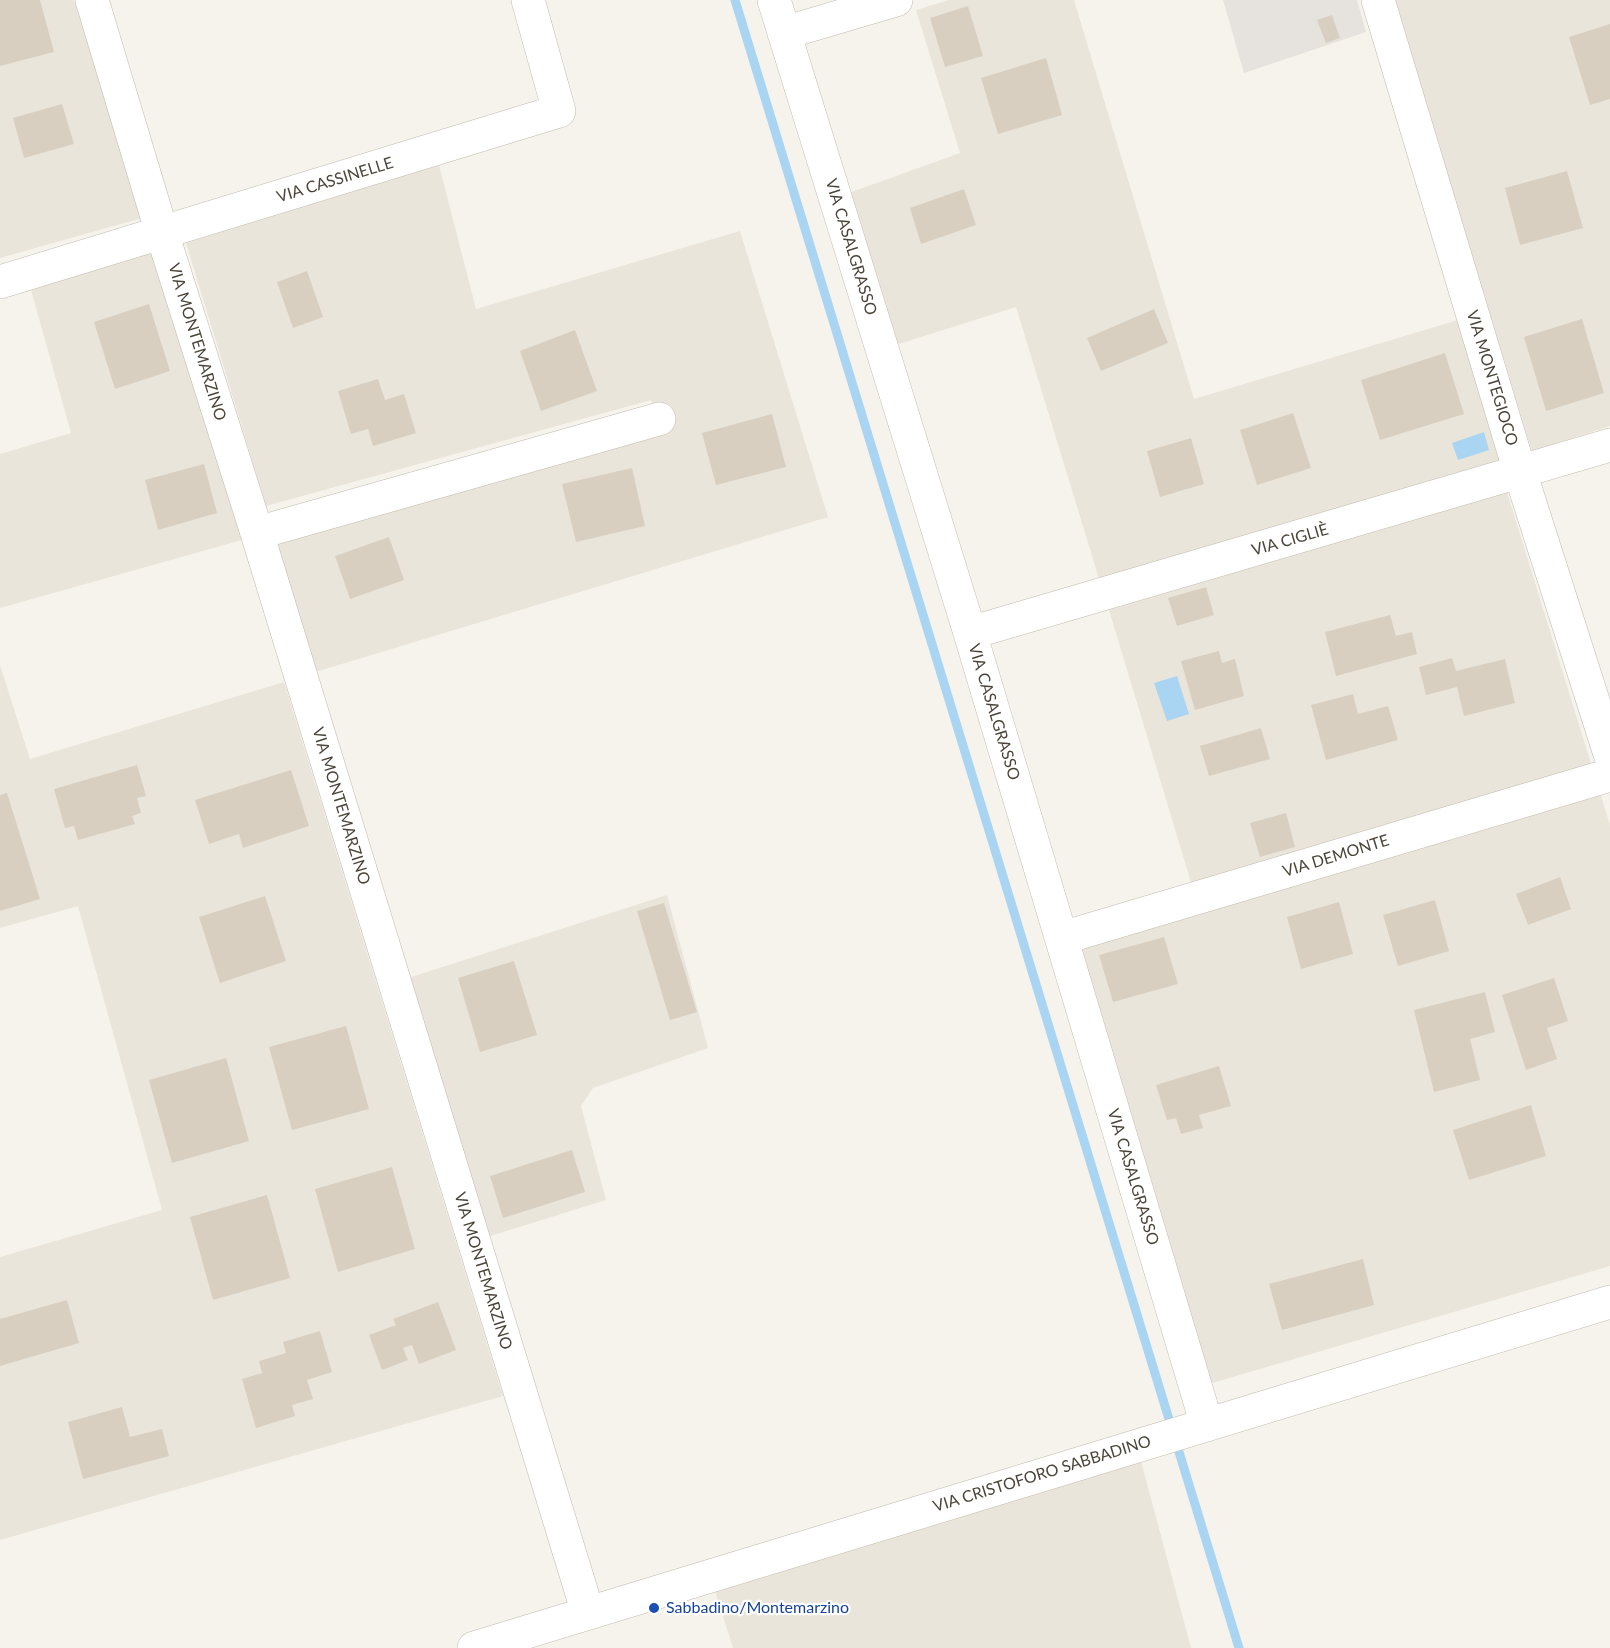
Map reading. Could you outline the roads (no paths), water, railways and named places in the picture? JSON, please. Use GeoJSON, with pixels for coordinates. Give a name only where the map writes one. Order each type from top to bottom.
{"type":"FeatureCollection","features":[{"type":"Feature","properties":{"kind":"street","name":"VIA MONTEMARZINO"},"geometry":{"type":"LineString","coordinates":[[92,0],[588,1613]]}},
{"type":"Feature","properties":{"kind":"street","name":"VIA CASSINELLE"},"geometry":{"type":"LineString","coordinates":[[0,282],[559,111],[528,0]]}},
{"type":"Feature","properties":{"kind":"street","name":"VIA CASALGRASSO"},"geometry":{"type":"LineString","coordinates":[[774,0],[1062,938],[1201,1426]]}},
{"type":"Feature","properties":{"kind":"street"},"geometry":{"type":"LineString","coordinates":[[784,33],[896,0]]}},
{"type":"Feature","properties":{"kind":"street","name":"VIA MONTEGIOCO"},"geometry":{"type":"LineString","coordinates":[[1378,0],[1520,472],[1610,754]]}},
{"type":"Feature","properties":{"kind":"street"},"geometry":{"type":"LineString","coordinates":[[256,533],[659,419]]}},
{"type":"Feature","properties":{"kind":"street","name":"VIA CIGLIÈ"},"geometry":{"type":"LineString","coordinates":[[970,633],[1610,445]]}},
{"type":"Feature","properties":{"kind":"street","name":"VIA DEMONTE"},"geometry":{"type":"LineString","coordinates":[[1062,938],[1610,775]]}},
{"type":"Feature","properties":{"kind":"street","name":"VIA CRISTOFORO SABBADINO"},"geometry":{"type":"LineString","coordinates":[[474,1648],[1610,1302]]}},
{"type":"Feature","properties":{"kind":"water"},"geometry":{"type":"Polygon","coordinates":[[[1484,432],[1489,450],[1458,460],[1452,443],[1484,432]]]}},
{"type":"Feature","properties":{"kind":"water"},"geometry":{"type":"Polygon","coordinates":[[[1177,676],[1189,714],[1167,721],[1154,683],[1177,676]]]}},
{"type":"Feature","properties":{"kind":"waterway"},"geometry":{"type":"LineString","coordinates":[[735,0],[1239,1648]]}},
{"type":"Feature","properties":{"kind":"place","name":"Sabbadino/Montemarzino"},"geometry":{"type":"Point","coordinates":[654,1608]}}]}
